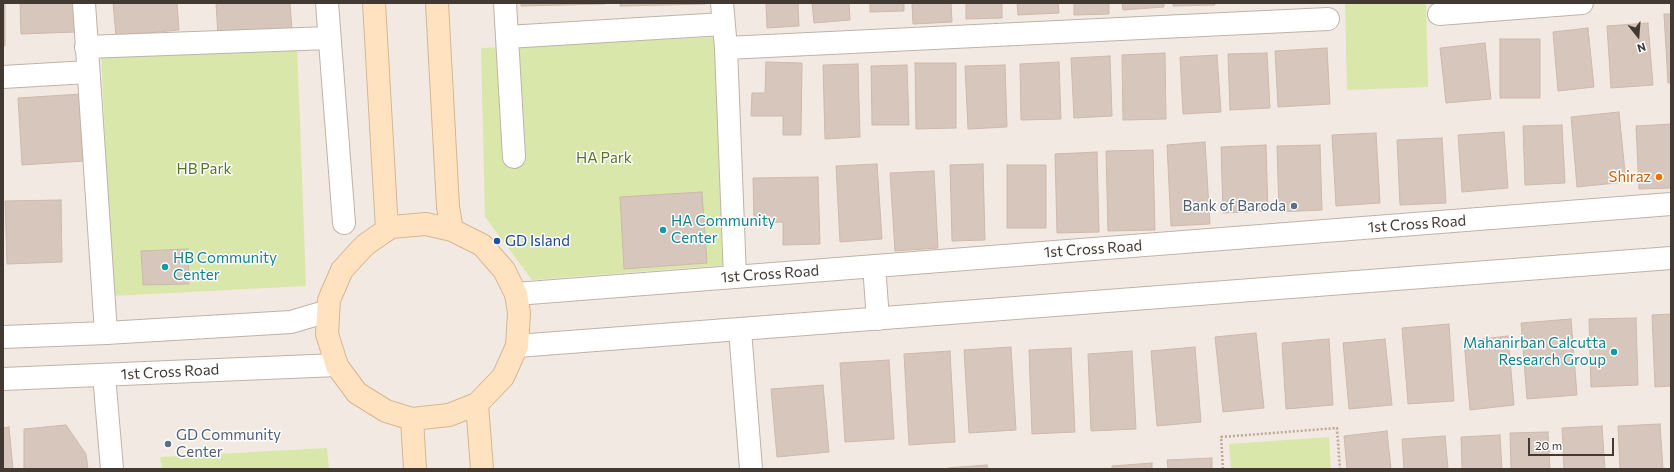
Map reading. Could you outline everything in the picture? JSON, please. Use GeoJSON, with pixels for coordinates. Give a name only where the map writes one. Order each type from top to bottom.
{"type":"FeatureCollection","features":[{"type":"Feature","properties":{"kind":"main road"},"geometry":{"type":"LineString","coordinates":[[374,3],[387,230]]}},
{"type":"Feature","properties":{"kind":"main road"},"geometry":{"type":"LineString","coordinates":[[437,3],[448,207],[452,230]]}},
{"type":"Feature","properties":{"kind":"main road"},"geometry":{"type":"LineString","coordinates":[[426,224],[452,230],[482,245],[504,270],[516,294],[519,313],[517,346],[503,376],[477,404],[449,415],[412,419],[386,411],[357,393],[337,364],[327,334],[329,300],[342,270],[365,245],[387,230],[391,227],[426,224]]}},
{"type":"Feature","properties":{"kind":"main road"},"geometry":{"type":"LineString","coordinates":[[477,404],[482,469]]}},
{"type":"Feature","properties":{"kind":"main road"},"geometry":{"type":"LineString","coordinates":[[412,419],[415,469]]}},
{"type":"Feature","properties":{"kind":"street"},"geometry":{"type":"LineString","coordinates":[[84,3],[106,333]]}},
{"type":"Feature","properties":{"kind":"street"},"geometry":{"type":"LineString","coordinates":[[327,3],[344,223]]}},
{"type":"Feature","properties":{"kind":"street"},"geometry":{"type":"LineString","coordinates":[[505,3],[514,157]]}},
{"type":"Feature","properties":{"kind":"street"},"geometry":{"type":"LineString","coordinates":[[1439,14],[1582,3]]}},
{"type":"Feature","properties":{"kind":"street"},"geometry":{"type":"LineString","coordinates":[[507,37],[723,13],[726,48],[735,277]]}},
{"type":"Feature","properties":{"kind":"street"},"geometry":{"type":"LineString","coordinates":[[726,48],[1328,19]]}},
{"type":"Feature","properties":{"kind":"street"},"geometry":{"type":"LineString","coordinates":[[86,47],[330,38]]}},
{"type":"Feature","properties":{"kind":"street"},"geometry":{"type":"LineString","coordinates":[[3,77],[88,72]]}},
{"type":"Feature","properties":{"kind":"street","name":"1st Cross Road"},"geometry":{"type":"LineString","coordinates":[[516,294],[1671,204]]}},
{"type":"Feature","properties":{"kind":"street"},"geometry":{"type":"LineString","coordinates":[[517,346],[1671,258]]}},
{"type":"Feature","properties":{"kind":"street"},"geometry":{"type":"LineString","coordinates":[[874,266],[878,319]]}},
{"type":"Feature","properties":{"kind":"street"},"geometry":{"type":"LineString","coordinates":[[3,337],[106,333],[291,322],[328,311]]}},
{"type":"Feature","properties":{"kind":"street"},"geometry":{"type":"LineString","coordinates":[[740,330],[751,469]]}},
{"type":"Feature","properties":{"kind":"street","name":"1st Cross Road"},"geometry":{"type":"LineString","coordinates":[[3,379],[337,364]]}},
{"type":"Feature","properties":{"kind":"street"},"geometry":{"type":"LineString","coordinates":[[104,375],[112,469]]}},
{"type":"Feature","properties":{"kind":"path"},"geometry":{"type":"LineString","coordinates":[[1223,469],[1221,437],[1337,428],[1340,469]]}},
{"type":"Feature","properties":{"kind":"green space"},"geometry":{"type":"Polygon","coordinates":[[[1345,3],[1426,3],[1428,87],[1347,90],[1345,3]]]}},
{"type":"Feature","properties":{"kind":"green space","name":"HA Park"},"geometry":{"type":"Polygon","coordinates":[[[717,37],[726,265],[532,280],[485,217],[481,48],[717,37]]]}},
{"type":"Feature","properties":{"kind":"green space","name":"HB Park"},"geometry":{"type":"Polygon","coordinates":[[[297,44],[306,286],[112,296],[101,51],[297,44]]]}},
{"type":"Feature","properties":{"kind":"green space"},"geometry":{"type":"Polygon","coordinates":[[[1329,437],[1331,469],[1231,469],[1229,444],[1329,437]]]}},
{"type":"Feature","properties":{"kind":"green space"},"geometry":{"type":"Polygon","coordinates":[[[327,448],[329,469],[162,469],[160,457],[327,448]]]}},
{"type":"Feature","properties":{"kind":"building"},"geometry":{"type":"Polygon","coordinates":[[[3,3],[5,3],[5,46],[3,46],[3,3]]]}},
{"type":"Feature","properties":{"kind":"building"},"geometry":{"type":"Polygon","coordinates":[[[20,3],[75,3],[76,32],[21,34],[20,3]]]}},
{"type":"Feature","properties":{"kind":"building"},"geometry":{"type":"Polygon","coordinates":[[[113,3],[177,3],[179,30],[116,36],[113,3]]]}},
{"type":"Feature","properties":{"kind":"building"},"geometry":{"type":"Polygon","coordinates":[[[216,3],[290,3],[292,30],[218,35],[216,3]]]}},
{"type":"Feature","properties":{"kind":"building"},"geometry":{"type":"Polygon","coordinates":[[[521,3],[606,3],[606,4],[521,6],[521,3]]]}},
{"type":"Feature","properties":{"kind":"building"},"geometry":{"type":"Polygon","coordinates":[[[620,3],[706,3],[706,4],[620,6],[620,3]]]}},
{"type":"Feature","properties":{"kind":"building"},"geometry":{"type":"Polygon","coordinates":[[[766,3],[798,3],[799,26],[767,28],[766,3]]]}},
{"type":"Feature","properties":{"kind":"building"},"geometry":{"type":"Polygon","coordinates":[[[812,3],[849,3],[850,20],[814,23],[812,3]]]}},
{"type":"Feature","properties":{"kind":"building"},"geometry":{"type":"Polygon","coordinates":[[[870,3],[904,3],[904,11],[870,12],[870,3]]]}},
{"type":"Feature","properties":{"kind":"building"},"geometry":{"type":"Polygon","coordinates":[[[912,3],[951,3],[952,22],[913,24],[912,3]]]}},
{"type":"Feature","properties":{"kind":"building"},"geometry":{"type":"Polygon","coordinates":[[[966,3],[1002,3],[1002,18],[966,19],[966,3]]]}},
{"type":"Feature","properties":{"kind":"building"},"geometry":{"type":"Polygon","coordinates":[[[1017,3],[1058,3],[1059,13],[1018,15],[1017,3]]]}},
{"type":"Feature","properties":{"kind":"building"},"geometry":{"type":"Polygon","coordinates":[[[1074,3],[1109,3],[1109,14],[1074,15],[1074,3]]]}},
{"type":"Feature","properties":{"kind":"building"},"geometry":{"type":"Polygon","coordinates":[[[1122,3],[1164,3],[1164,7],[1123,10],[1122,3]]]}},
{"type":"Feature","properties":{"kind":"building"},"geometry":{"type":"Polygon","coordinates":[[[1173,3],[1215,3],[1215,5],[1173,6],[1173,3]]]}},
{"type":"Feature","properties":{"kind":"building"},"geometry":{"type":"Polygon","coordinates":[[[1664,14],[1671,14],[1671,83],[1668,83],[1664,14]]]}},
{"type":"Feature","properties":{"kind":"building"},"geometry":{"type":"Polygon","coordinates":[[[1648,23],[1653,85],[1611,88],[1607,26],[1648,23]]]}},
{"type":"Feature","properties":{"kind":"building"},"geometry":{"type":"Polygon","coordinates":[[[1588,28],[1594,87],[1558,91],[1553,32],[1588,28]]]}},
{"type":"Feature","properties":{"kind":"building"},"geometry":{"type":"Polygon","coordinates":[[[1500,39],[1540,39],[1540,98],[1500,98],[1500,39]]]}},
{"type":"Feature","properties":{"kind":"building"},"geometry":{"type":"Polygon","coordinates":[[[1485,43],[1491,99],[1446,103],[1440,48],[1485,43]]]}},
{"type":"Feature","properties":{"kind":"building"},"geometry":{"type":"Polygon","coordinates":[[[1327,48],[1330,104],[1278,107],[1275,51],[1327,48]]]}},
{"type":"Feature","properties":{"kind":"building"},"geometry":{"type":"Polygon","coordinates":[[[1165,53],[1166,119],[1123,120],[1122,55],[1165,53]]]}},
{"type":"Feature","properties":{"kind":"building"},"geometry":{"type":"Polygon","coordinates":[[[1267,53],[1270,108],[1230,110],[1228,54],[1267,53]]]}},
{"type":"Feature","properties":{"kind":"building"},"geometry":{"type":"Polygon","coordinates":[[[1217,55],[1221,112],[1183,114],[1180,57],[1217,55]]]}},
{"type":"Feature","properties":{"kind":"building"},"geometry":{"type":"Polygon","coordinates":[[[1110,56],[1112,116],[1074,118],[1071,58],[1110,56]]]}},
{"type":"Feature","properties":{"kind":"building"},"geometry":{"type":"Polygon","coordinates":[[[766,62],[802,63],[801,135],[783,135],[783,116],[751,116],[752,93],[765,93],[766,62]]]}},
{"type":"Feature","properties":{"kind":"building"},"geometry":{"type":"Polygon","coordinates":[[[1059,62],[1061,119],[1021,120],[1020,64],[1059,62]]]}},
{"type":"Feature","properties":{"kind":"building"},"geometry":{"type":"Polygon","coordinates":[[[915,63],[956,63],[956,128],[916,129],[915,63]]]}},
{"type":"Feature","properties":{"kind":"building"},"geometry":{"type":"Polygon","coordinates":[[[858,64],[860,137],[825,139],[823,65],[858,64]]]}},
{"type":"Feature","properties":{"kind":"building"},"geometry":{"type":"Polygon","coordinates":[[[907,65],[909,125],[872,125],[871,66],[907,65]]]}},
{"type":"Feature","properties":{"kind":"building"},"geometry":{"type":"Polygon","coordinates":[[[1005,65],[1007,127],[968,129],[965,66],[1005,65]]]}},
{"type":"Feature","properties":{"kind":"building"},"geometry":{"type":"Polygon","coordinates":[[[81,94],[85,161],[22,165],[18,98],[81,94]]]}},
{"type":"Feature","properties":{"kind":"building"},"geometry":{"type":"Polygon","coordinates":[[[1619,112],[1626,182],[1577,187],[1571,117],[1619,112]]]}},
{"type":"Feature","properties":{"kind":"building"},"geometry":{"type":"Polygon","coordinates":[[[1671,124],[1671,188],[1639,189],[1636,126],[1671,124]]]}},
{"type":"Feature","properties":{"kind":"building"},"geometry":{"type":"Polygon","coordinates":[[[1562,125],[1565,183],[1525,185],[1523,126],[1562,125]]]}},
{"type":"Feature","properties":{"kind":"building"},"geometry":{"type":"Polygon","coordinates":[[[1504,132],[1508,188],[1462,192],[1458,135],[1504,132]]]}},
{"type":"Feature","properties":{"kind":"building"},"geometry":{"type":"Polygon","coordinates":[[[1376,133],[1380,203],[1336,206],[1332,135],[1376,133]]]}},
{"type":"Feature","properties":{"kind":"building"},"geometry":{"type":"Polygon","coordinates":[[[1442,138],[1446,203],[1400,205],[1397,140],[1442,138]]]}},
{"type":"Feature","properties":{"kind":"building"},"geometry":{"type":"Polygon","coordinates":[[[1205,142],[1210,224],[1171,226],[1167,145],[1205,142]]]}},
{"type":"Feature","properties":{"kind":"building"},"geometry":{"type":"Polygon","coordinates":[[[1266,145],[1268,211],[1223,213],[1221,147],[1266,145]]]}},
{"type":"Feature","properties":{"kind":"building"},"geometry":{"type":"Polygon","coordinates":[[[1320,145],[1322,210],[1279,212],[1277,146],[1320,145]]]}},
{"type":"Feature","properties":{"kind":"building"},"geometry":{"type":"Polygon","coordinates":[[[1153,150],[1155,230],[1108,231],[1106,151],[1153,150]]]}},
{"type":"Feature","properties":{"kind":"building"},"geometry":{"type":"Polygon","coordinates":[[[1097,152],[1099,232],[1057,233],[1055,154],[1097,152]]]}},
{"type":"Feature","properties":{"kind":"building"},"geometry":{"type":"Polygon","coordinates":[[[877,164],[882,239],[840,242],[836,166],[877,164]]]}},
{"type":"Feature","properties":{"kind":"building"},"geometry":{"type":"Polygon","coordinates":[[[983,164],[985,240],[952,241],[950,165],[983,164]]]}},
{"type":"Feature","properties":{"kind":"building"},"geometry":{"type":"Polygon","coordinates":[[[1007,165],[1046,165],[1046,228],[1007,228],[1007,165]]]}},
{"type":"Feature","properties":{"kind":"building"},"geometry":{"type":"Polygon","coordinates":[[[934,171],[938,248],[895,251],[890,173],[934,171]]]}},
{"type":"Feature","properties":{"kind":"building"},"geometry":{"type":"Polygon","coordinates":[[[818,177],[820,244],[783,245],[783,222],[754,223],[753,178],[818,177]]]}},
{"type":"Feature","properties":{"kind":"building","name":"HA Community Center"},"geometry":{"type":"Polygon","coordinates":[[[702,192],[707,263],[624,269],[620,197],[702,192]]]}},
{"type":"Feature","properties":{"kind":"building"},"geometry":{"type":"Polygon","coordinates":[[[61,200],[62,262],[7,264],[5,201],[61,200]]]}},
{"type":"Feature","properties":{"kind":"building","name":"HB Community Center"},"geometry":{"type":"Polygon","coordinates":[[[188,249],[189,284],[143,285],[141,251],[188,249]]]}},
{"type":"Feature","properties":{"kind":"building"},"geometry":{"type":"Polygon","coordinates":[[[1671,314],[1671,386],[1655,387],[1652,315],[1671,314]]]}},
{"type":"Feature","properties":{"kind":"building","name":"Mahanirban Calcutta Research Group"},"geometry":{"type":"Polygon","coordinates":[[[1636,318],[1638,385],[1591,387],[1589,319],[1636,318]]]}},
{"type":"Feature","properties":{"kind":"building"},"geometry":{"type":"Polygon","coordinates":[[[1571,319],[1577,395],[1527,399],[1521,323],[1571,319]]]}},
{"type":"Feature","properties":{"kind":"building"},"geometry":{"type":"Polygon","coordinates":[[[1449,324],[1454,401],[1408,404],[1402,328],[1449,324]]]}},
{"type":"Feature","properties":{"kind":"building"},"geometry":{"type":"Polygon","coordinates":[[[1256,333],[1264,408],[1223,412],[1215,337],[1256,333]]]}},
{"type":"Feature","properties":{"kind":"building"},"geometry":{"type":"Polygon","coordinates":[[[1508,336],[1514,405],[1470,410],[1464,341],[1508,336]]]}},
{"type":"Feature","properties":{"kind":"building"},"geometry":{"type":"Polygon","coordinates":[[[1329,339],[1333,405],[1286,409],[1282,343],[1329,339]]]}},
{"type":"Feature","properties":{"kind":"building"},"geometry":{"type":"Polygon","coordinates":[[[1385,339],[1392,405],[1349,409],[1343,343],[1385,339]]]}},
{"type":"Feature","properties":{"kind":"building"},"geometry":{"type":"Polygon","coordinates":[[[1011,347],[1016,430],[969,433],[964,350],[1011,347]]]}},
{"type":"Feature","properties":{"kind":"building"},"geometry":{"type":"Polygon","coordinates":[[[1195,347],[1201,422],[1157,426],[1151,351],[1195,347]]]}},
{"type":"Feature","properties":{"kind":"building"},"geometry":{"type":"Polygon","coordinates":[[[1071,348],[1075,432],[1032,434],[1029,350],[1071,348]]]}},
{"type":"Feature","properties":{"kind":"building"},"geometry":{"type":"Polygon","coordinates":[[[950,351],[955,442],[909,445],[904,354],[950,351]]]}},
{"type":"Feature","properties":{"kind":"building"},"geometry":{"type":"Polygon","coordinates":[[[1132,351],[1136,429],[1091,431],[1088,354],[1132,351]]]}},
{"type":"Feature","properties":{"kind":"building"},"geometry":{"type":"Polygon","coordinates":[[[889,360],[894,439],[845,442],[840,363],[889,360]]]}},
{"type":"Feature","properties":{"kind":"building"},"geometry":{"type":"Polygon","coordinates":[[[823,385],[829,452],[777,457],[771,389],[823,385]]]}},
{"type":"Feature","properties":{"kind":"building"},"geometry":{"type":"Polygon","coordinates":[[[1660,424],[1663,469],[1620,469],[1618,426],[1660,424]]]}},
{"type":"Feature","properties":{"kind":"building"},"geometry":{"type":"Polygon","coordinates":[[[66,425],[86,454],[88,469],[24,469],[24,429],[66,425]]]}},
{"type":"Feature","properties":{"kind":"building"},"geometry":{"type":"Polygon","coordinates":[[[1602,426],[1605,469],[1564,469],[1562,428],[1602,426]]]}},
{"type":"Feature","properties":{"kind":"building"},"geometry":{"type":"Polygon","coordinates":[[[9,427],[13,469],[3,469],[3,428],[9,427]]]}},
{"type":"Feature","properties":{"kind":"building"},"geometry":{"type":"Polygon","coordinates":[[[1387,431],[1391,469],[1347,469],[1344,436],[1387,431]]]}},
{"type":"Feature","properties":{"kind":"building"},"geometry":{"type":"Polygon","coordinates":[[[1548,432],[1550,469],[1511,469],[1510,433],[1548,432]]]}},
{"type":"Feature","properties":{"kind":"building"},"geometry":{"type":"Polygon","coordinates":[[[1500,435],[1502,469],[1462,469],[1461,437],[1500,435]]]}},
{"type":"Feature","properties":{"kind":"building"},"geometry":{"type":"Polygon","coordinates":[[[1445,436],[1448,469],[1404,469],[1402,439],[1445,436]]]}},
{"type":"Feature","properties":{"kind":"building"},"geometry":{"type":"Polygon","coordinates":[[[1212,458],[1212,469],[1168,469],[1167,460],[1212,458]]]}},
{"type":"Feature","properties":{"kind":"building"},"geometry":{"type":"Polygon","coordinates":[[[1152,463],[1152,469],[1112,469],[1112,466],[1152,463]]]}},
{"type":"Feature","properties":{"kind":"building"},"geometry":{"type":"Polygon","coordinates":[[[987,465],[988,469],[948,469],[948,468],[987,465]]]}},
{"type":"Feature","properties":{"kind":"place","name":"Shiraz"},"geometry":{"type":"Point","coordinates":[1659,177]}},
{"type":"Feature","properties":{"kind":"place","name":"Bank of Baroda"},"geometry":{"type":"Point","coordinates":[1294,206]}},
{"type":"Feature","properties":{"kind":"place","name":"HA Community Center"},"geometry":{"type":"Point","coordinates":[663,230]}},
{"type":"Feature","properties":{"kind":"place","name":"GD Island"},"geometry":{"type":"Point","coordinates":[497,241]}},
{"type":"Feature","properties":{"kind":"place","name":"HB Community Center"},"geometry":{"type":"Point","coordinates":[165,267]}},
{"type":"Feature","properties":{"kind":"place","name":"Mahanirban Calcutta Research Group"},"geometry":{"type":"Point","coordinates":[1614,352]}},
{"type":"Feature","properties":{"kind":"place","name":"GD Community Center"},"geometry":{"type":"Point","coordinates":[168,444]}}]}
